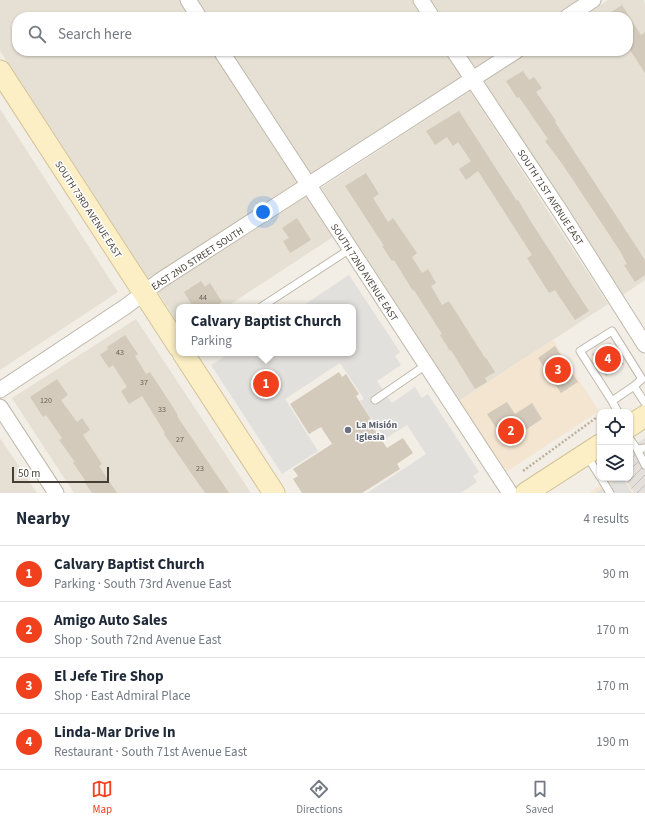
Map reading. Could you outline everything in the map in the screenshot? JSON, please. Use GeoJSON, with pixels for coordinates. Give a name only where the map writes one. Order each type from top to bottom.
{"type":"FeatureCollection","features":[{"type":"Feature","properties":{"kind":"street"},"geometry":{"type":"LineString","coordinates":[[188,0],[196,12]]}},
{"type":"Feature","properties":{"kind":"street"},"geometry":{"type":"LineString","coordinates":[[421,0],[429,12]]}},
{"type":"Feature","properties":{"kind":"street"},"geometry":{"type":"LineString","coordinates":[[575,12],[593,0]]}},
{"type":"Feature","properties":{"kind":"street","name":"SOUTH 72ND AVENUE EAST"},"geometry":{"type":"LineString","coordinates":[[224,56],[510,493]]}},
{"type":"Feature","properties":{"kind":"street","name":"SOUTH 71ST AVENUE EAST"},"geometry":{"type":"LineString","coordinates":[[457,56],[560,211],[645,346]]}},
{"type":"Feature","properties":{"kind":"street","name":"EAST 2ND STREET SOUTH"},"geometry":{"type":"LineString","coordinates":[[0,390],[125,307],[168,276],[509,56]]}},
{"type":"Feature","properties":{"kind":"street","name":"SOUTH 73RD AVENUE EAST"},"geometry":{"type":"LineString","coordinates":[[0,71],[176,340]]}},
{"type":"Feature","properties":{"kind":"street","name":"SOUTH 73RD AVENUE EAST"},"geometry":{"type":"LineString","coordinates":[[187,356],[274,493]]}},
{"type":"Feature","properties":{"kind":"street"},"geometry":{"type":"LineString","coordinates":[[0,407],[56,493]]}},
{"type":"Feature","properties":{"kind":"street"},"geometry":{"type":"LineString","coordinates":[[633,424],[645,416]]}},
{"type":"Feature","properties":{"kind":"street"},"geometry":{"type":"LineString","coordinates":[[538,488],[593,450]]}},
{"type":"Feature","properties":{"kind":"lane"},"geometry":{"type":"LineString","coordinates":[[266,304],[350,249]]}},
{"type":"Feature","properties":{"kind":"lane"},"geometry":{"type":"LineString","coordinates":[[612,402],[642,379],[612,330],[580,352],[616,409]]}},
{"type":"Feature","properties":{"kind":"lane"},"geometry":{"type":"LineString","coordinates":[[375,400],[426,365]]}},
{"type":"Feature","properties":{"kind":"lane"},"geometry":{"type":"LineString","coordinates":[[634,386],[645,403]]}},
{"type":"Feature","properties":{"kind":"lane"},"geometry":{"type":"LineString","coordinates":[[633,443],[645,465]]}},
{"type":"Feature","properties":{"kind":"lane"},"geometry":{"type":"LineString","coordinates":[[637,449],[645,448]]}},
{"type":"Feature","properties":{"kind":"lane"},"geometry":{"type":"LineString","coordinates":[[593,450],[597,465]]}},
{"type":"Feature","properties":{"kind":"lane"},"geometry":{"type":"LineString","coordinates":[[602,481],[610,493]]}},
{"type":"Feature","properties":{"kind":"path"},"geometry":{"type":"LineString","coordinates":[[523,471],[597,417]]}},
{"type":"Feature","properties":{"kind":"shaded area"},"geometry":{"type":"Polygon","coordinates":[[[0,0],[180,0],[188,12],[12,12],[12,56],[216,56],[299,182],[149,280],[0,51],[0,0]]]}},
{"type":"Feature","properties":{"kind":"shaded area"},"geometry":{"type":"Polygon","coordinates":[[[197,0],[413,0],[421,12],[205,12],[197,0]]]}},
{"type":"Feature","properties":{"kind":"shaded area"},"geometry":{"type":"Polygon","coordinates":[[[430,0],[580,0],[562,12],[438,12],[430,0]]]}},
{"type":"Feature","properties":{"kind":"shaded area"},"geometry":{"type":"Polygon","coordinates":[[[608,0],[643,0],[645,3],[645,280],[623,295],[484,81],[522,56],[633,56],[633,12],[590,12],[608,0]]]}},
{"type":"Feature","properties":{"kind":"shaded area"},"geometry":{"type":"Polygon","coordinates":[[[233,56],[449,56],[462,76],[310,175],[233,56]]]}},
{"type":"Feature","properties":{"kind":"shaded area"},"geometry":{"type":"Polygon","coordinates":[[[467,56],[493,56],[475,68],[467,56]]]}},
{"type":"Feature","properties":{"kind":"shaded area"},"geometry":{"type":"Polygon","coordinates":[[[470,91],[608,304],[459,401],[321,188],[470,91]]]}},
{"type":"Feature","properties":{"kind":"shaded area"},"geometry":{"type":"Polygon","coordinates":[[[0,109],[118,292],[0,370],[0,109]]]}},
{"type":"Feature","properties":{"kind":"shaded area"},"geometry":{"type":"Polygon","coordinates":[[[306,196],[333,237],[231,304],[176,304],[176,320],[158,292],[306,196]]]}},
{"type":"Feature","properties":{"kind":"shaded area"},"geometry":{"type":"Polygon","coordinates":[[[349,275],[400,352],[395,356],[401,365],[377,381],[392,403],[415,387],[422,398],[428,394],[479,472],[473,476],[477,482],[461,493],[367,493],[426,454],[407,425],[385,439],[360,401],[364,399],[340,363],[285,399],[318,451],[282,474],[211,365],[225,356],[356,356],[356,304],[306,304],[349,275]]]}},
{"type":"Feature","properties":{"kind":"shaded area"},"geometry":{"type":"Polygon","coordinates":[[[136,319],[251,493],[74,493],[12,398],[136,319]]]}},
{"type":"Feature","properties":{"kind":"shaded area"},"geometry":{"type":"Polygon","coordinates":[[[553,340],[598,409],[597,412],[506,472],[459,401],[553,340]]]}},
{"type":"Feature","properties":{"kind":"shaded area"},"geometry":{"type":"Polygon","coordinates":[[[0,438],[37,493],[0,493],[0,438]]]}},
{"type":"Feature","properties":{"kind":"shaded area"},"geometry":{"type":"Polygon","coordinates":[[[645,438],[645,493],[634,493],[627,481],[633,481],[633,446],[645,438]]]}},
{"type":"Feature","properties":{"kind":"shaded area"},"geometry":{"type":"Polygon","coordinates":[[[607,481],[627,481],[634,493],[589,493],[607,481]]]}},
{"type":"Feature","properties":{"kind":"shaded area"},"geometry":{"type":"Polygon","coordinates":[[[614,481],[625,481],[632,493],[596,493],[614,481]]]}},
{"type":"Feature","properties":{"kind":"building"},"geometry":{"type":"Polygon","coordinates":[[[622,5],[626,12],[612,12],[622,5]]]}},
{"type":"Feature","properties":{"kind":"building"},"geometry":{"type":"Polygon","coordinates":[[[633,22],[641,35],[645,32],[645,73],[633,55],[633,22]]]}},
{"type":"Feature","properties":{"kind":"building"},"geometry":{"type":"Polygon","coordinates":[[[523,71],[529,80],[534,77],[542,88],[536,92],[645,260],[645,275],[635,282],[624,265],[627,264],[620,251],[563,165],[545,141],[548,139],[506,81],[523,71]]]}},
{"type":"Feature","properties":{"kind":"building"},"geometry":{"type":"Polygon","coordinates":[[[459,111],[589,311],[575,320],[555,290],[549,293],[527,258],[532,255],[478,171],[466,180],[459,169],[471,161],[458,142],[453,146],[447,137],[435,145],[426,131],[459,111]]]}},
{"type":"Feature","properties":{"kind":"building"},"geometry":{"type":"Polygon","coordinates":[[[366,173],[379,194],[373,198],[388,222],[393,218],[417,253],[412,257],[422,273],[428,269],[436,283],[431,286],[442,305],[449,301],[495,372],[485,378],[487,382],[475,389],[440,335],[442,334],[414,290],[413,291],[394,260],[392,261],[382,246],[384,246],[345,186],[366,173]]]}},
{"type":"Feature","properties":{"kind":"building"},"geometry":{"type":"Polygon","coordinates":[[[297,218],[311,240],[290,253],[283,241],[289,238],[282,228],[297,218]]]}},
{"type":"Feature","properties":{"kind":"building"},"geometry":{"type":"Polygon","coordinates":[[[201,281],[205,287],[210,283],[222,302],[219,304],[191,304],[184,292],[201,281]]]}},
{"type":"Feature","properties":{"kind":"building"},"geometry":{"type":"Polygon","coordinates":[[[125,335],[138,354],[135,356],[146,374],[150,372],[178,415],[177,416],[229,493],[205,493],[164,434],[165,433],[142,396],[129,404],[121,391],[127,387],[113,365],[109,368],[100,355],[108,349],[107,347],[125,335]]]}},
{"type":"Feature","properties":{"kind":"building"},"geometry":{"type":"Polygon","coordinates":[[[610,343],[624,364],[606,376],[592,354],[610,343]]]}},
{"type":"Feature","properties":{"kind":"building"},"geometry":{"type":"Polygon","coordinates":[[[555,346],[578,382],[561,393],[538,358],[555,346]]]}},
{"type":"Feature","properties":{"kind":"building","name":"La Misión Iglesia"},"geometry":{"type":"Polygon","coordinates":[[[339,372],[342,377],[346,374],[359,394],[356,396],[371,419],[368,420],[387,448],[403,438],[413,453],[397,464],[400,469],[362,493],[302,493],[293,479],[298,476],[293,469],[332,444],[321,427],[309,434],[290,404],[339,372]]]}},
{"type":"Feature","properties":{"kind":"building"},"geometry":{"type":"Polygon","coordinates":[[[57,379],[68,395],[61,400],[77,422],[82,418],[90,430],[83,435],[102,464],[99,466],[117,493],[92,493],[73,463],[75,462],[59,440],[62,438],[46,415],[43,417],[30,397],[57,379]]]}},
{"type":"Feature","properties":{"kind":"building"},"geometry":{"type":"Polygon","coordinates":[[[507,402],[515,414],[532,403],[542,419],[506,443],[487,414],[507,402]]]}},
{"type":"Feature","properties":{"kind":"place","name":"Linda-Mar Drive In"},"geometry":{"type":"Point","coordinates":[608,359]}},
{"type":"Feature","properties":{"kind":"place","name":"El Jefe Tire Shop"},"geometry":{"type":"Point","coordinates":[558,370]}},
{"type":"Feature","properties":{"kind":"place","name":"Calvary Baptist Church"},"geometry":{"type":"Point","coordinates":[266,384]}},
{"type":"Feature","properties":{"kind":"place","name":"La Misión Iglesia"},"geometry":{"type":"Point","coordinates":[348,430]}},
{"type":"Feature","properties":{"kind":"place","name":"Amigo Auto Sales"},"geometry":{"type":"Point","coordinates":[511,431]}}]}
